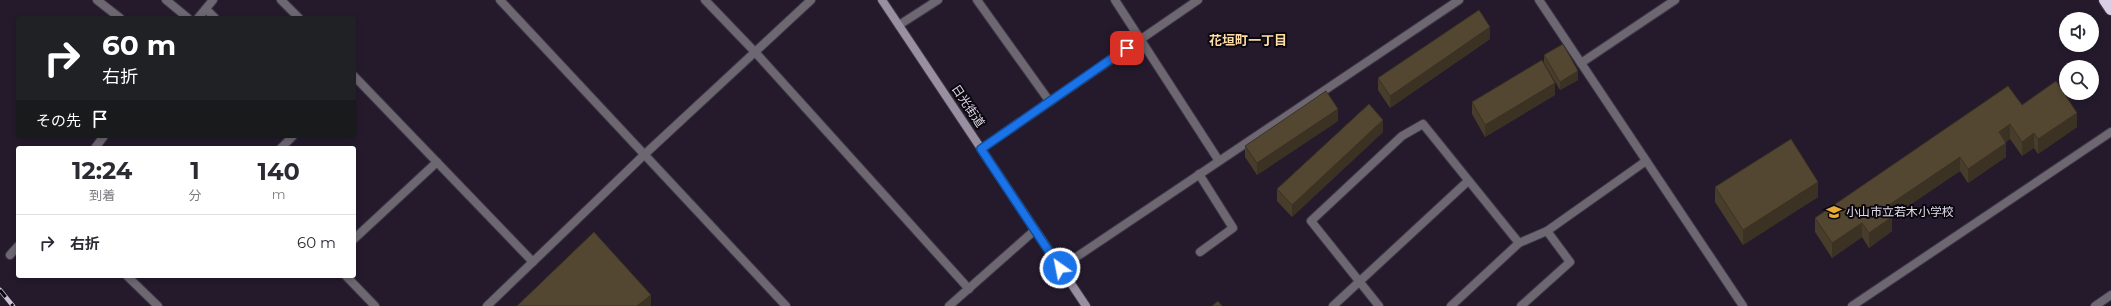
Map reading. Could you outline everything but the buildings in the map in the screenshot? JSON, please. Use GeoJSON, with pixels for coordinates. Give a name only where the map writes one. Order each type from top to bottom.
{"type":"FeatureCollection","features":[{"type":"Feature","properties":{"kind":"highway"},"geometry":{"type":"LineString","coordinates":[[2105,0],[2111,9]]}},
{"type":"Feature","properties":{"kind":"main road","name":"日光街道"},"geometry":{"type":"LineString","coordinates":[[882,0],[1086,306]]}},
{"type":"Feature","properties":{"kind":"street"},"geometry":{"type":"LineString","coordinates":[[97,0],[117,16]]}},
{"type":"Feature","properties":{"kind":"street"},"geometry":{"type":"LineString","coordinates":[[166,0],[186,16]]}},
{"type":"Feature","properties":{"kind":"street"},"geometry":{"type":"LineString","coordinates":[[200,16],[213,0]]}},
{"type":"Feature","properties":{"kind":"street"},"geometry":{"type":"LineString","coordinates":[[281,0],[297,16]]}},
{"type":"Feature","properties":{"kind":"street"},"geometry":{"type":"LineString","coordinates":[[500,0],[786,306]]}},
{"type":"Feature","properties":{"kind":"street"},"geometry":{"type":"LineString","coordinates":[[705,0],[756,52],[969,289]]}},
{"type":"Feature","properties":{"kind":"street"},"geometry":{"type":"LineString","coordinates":[[486,306],[645,154],[811,0]]}},
{"type":"Feature","properties":{"kind":"street"},"geometry":{"type":"LineString","coordinates":[[899,25],[938,0]]}},
{"type":"Feature","properties":{"kind":"street"},"geometry":{"type":"LineString","coordinates":[[977,0],[1050,102]]}},
{"type":"Feature","properties":{"kind":"street"},"geometry":{"type":"LineString","coordinates":[[1115,0],[1219,161]]}},
{"type":"Feature","properties":{"kind":"street"},"geometry":{"type":"LineString","coordinates":[[981,149],[1198,0]]}},
{"type":"Feature","properties":{"kind":"street"},"geometry":{"type":"LineString","coordinates":[[1060,268],[1459,0]]}},
{"type":"Feature","properties":{"kind":"street"},"geometry":{"type":"LineString","coordinates":[[1539,0],[1743,306]]}},
{"type":"Feature","properties":{"kind":"street"},"geometry":{"type":"LineString","coordinates":[[1581,63],[1675,0]]}},
{"type":"Feature","properties":{"kind":"street"},"geometry":{"type":"LineString","coordinates":[[206,8],[213,16]]}},
{"type":"Feature","properties":{"kind":"street"},"geometry":{"type":"LineString","coordinates":[[356,78],[533,262]]}},
{"type":"Feature","properties":{"kind":"street"},"geometry":{"type":"LineString","coordinates":[[1379,306],[1311,221],[1396,142],[1423,124],[1519,243]]}},
{"type":"Feature","properties":{"kind":"street"},"geometry":{"type":"LineString","coordinates":[[1852,306],[2111,132]]}},
{"type":"Feature","properties":{"kind":"street"},"geometry":{"type":"LineString","coordinates":[[283,146],[291,138]]}},
{"type":"Feature","properties":{"kind":"street"},"geometry":{"type":"LineString","coordinates":[[1451,306],[1519,243],[1547,232],[1646,161]]}},
{"type":"Feature","properties":{"kind":"street"},"geometry":{"type":"LineString","coordinates":[[356,237],[437,162]]}},
{"type":"Feature","properties":{"kind":"street"},"geometry":{"type":"LineString","coordinates":[[1199,174],[1233,228],[1200,252]]}},
{"type":"Feature","properties":{"kind":"street"},"geometry":{"type":"LineString","coordinates":[[1333,306],[1468,181]]}},
{"type":"Feature","properties":{"kind":"street"},"geometry":{"type":"LineString","coordinates":[[949,306],[1035,230]]}},
{"type":"Feature","properties":{"kind":"street"},"geometry":{"type":"LineString","coordinates":[[1521,306],[1570,262],[1547,232]]}},
{"type":"Feature","properties":{"kind":"street"},"geometry":{"type":"LineString","coordinates":[[10,255],[16,248]]}},
{"type":"Feature","properties":{"kind":"street"},"geometry":{"type":"LineString","coordinates":[[129,278],[158,306]]}},
{"type":"Feature","properties":{"kind":"street"},"geometry":{"type":"LineString","coordinates":[[348,278],[375,306]]}},
{"type":"Feature","properties":{"kind":"street"},"geometry":{"type":"LineString","coordinates":[[2095,306],[2111,295]]}},
{"type":"Feature","properties":{"kind":"railway"},"geometry":{"type":"LineString","coordinates":[[0,290],[13,306]]}},
{"type":"Feature","properties":{"kind":"place","name":"小山市立若木小学校"},"geometry":{"type":"Point","coordinates":[1834,212]}},
{"type":"Feature","properties":{"kind":"district","name":"花垣町一丁目"},"geometry":{"type":"Point","coordinates":[1248,40]}},
{"type":"Feature","properties":{"kind":"route"},"geometry":{"type":"LineString","coordinates":[[1060,268],[981,149],[1127,48]]}}]}
